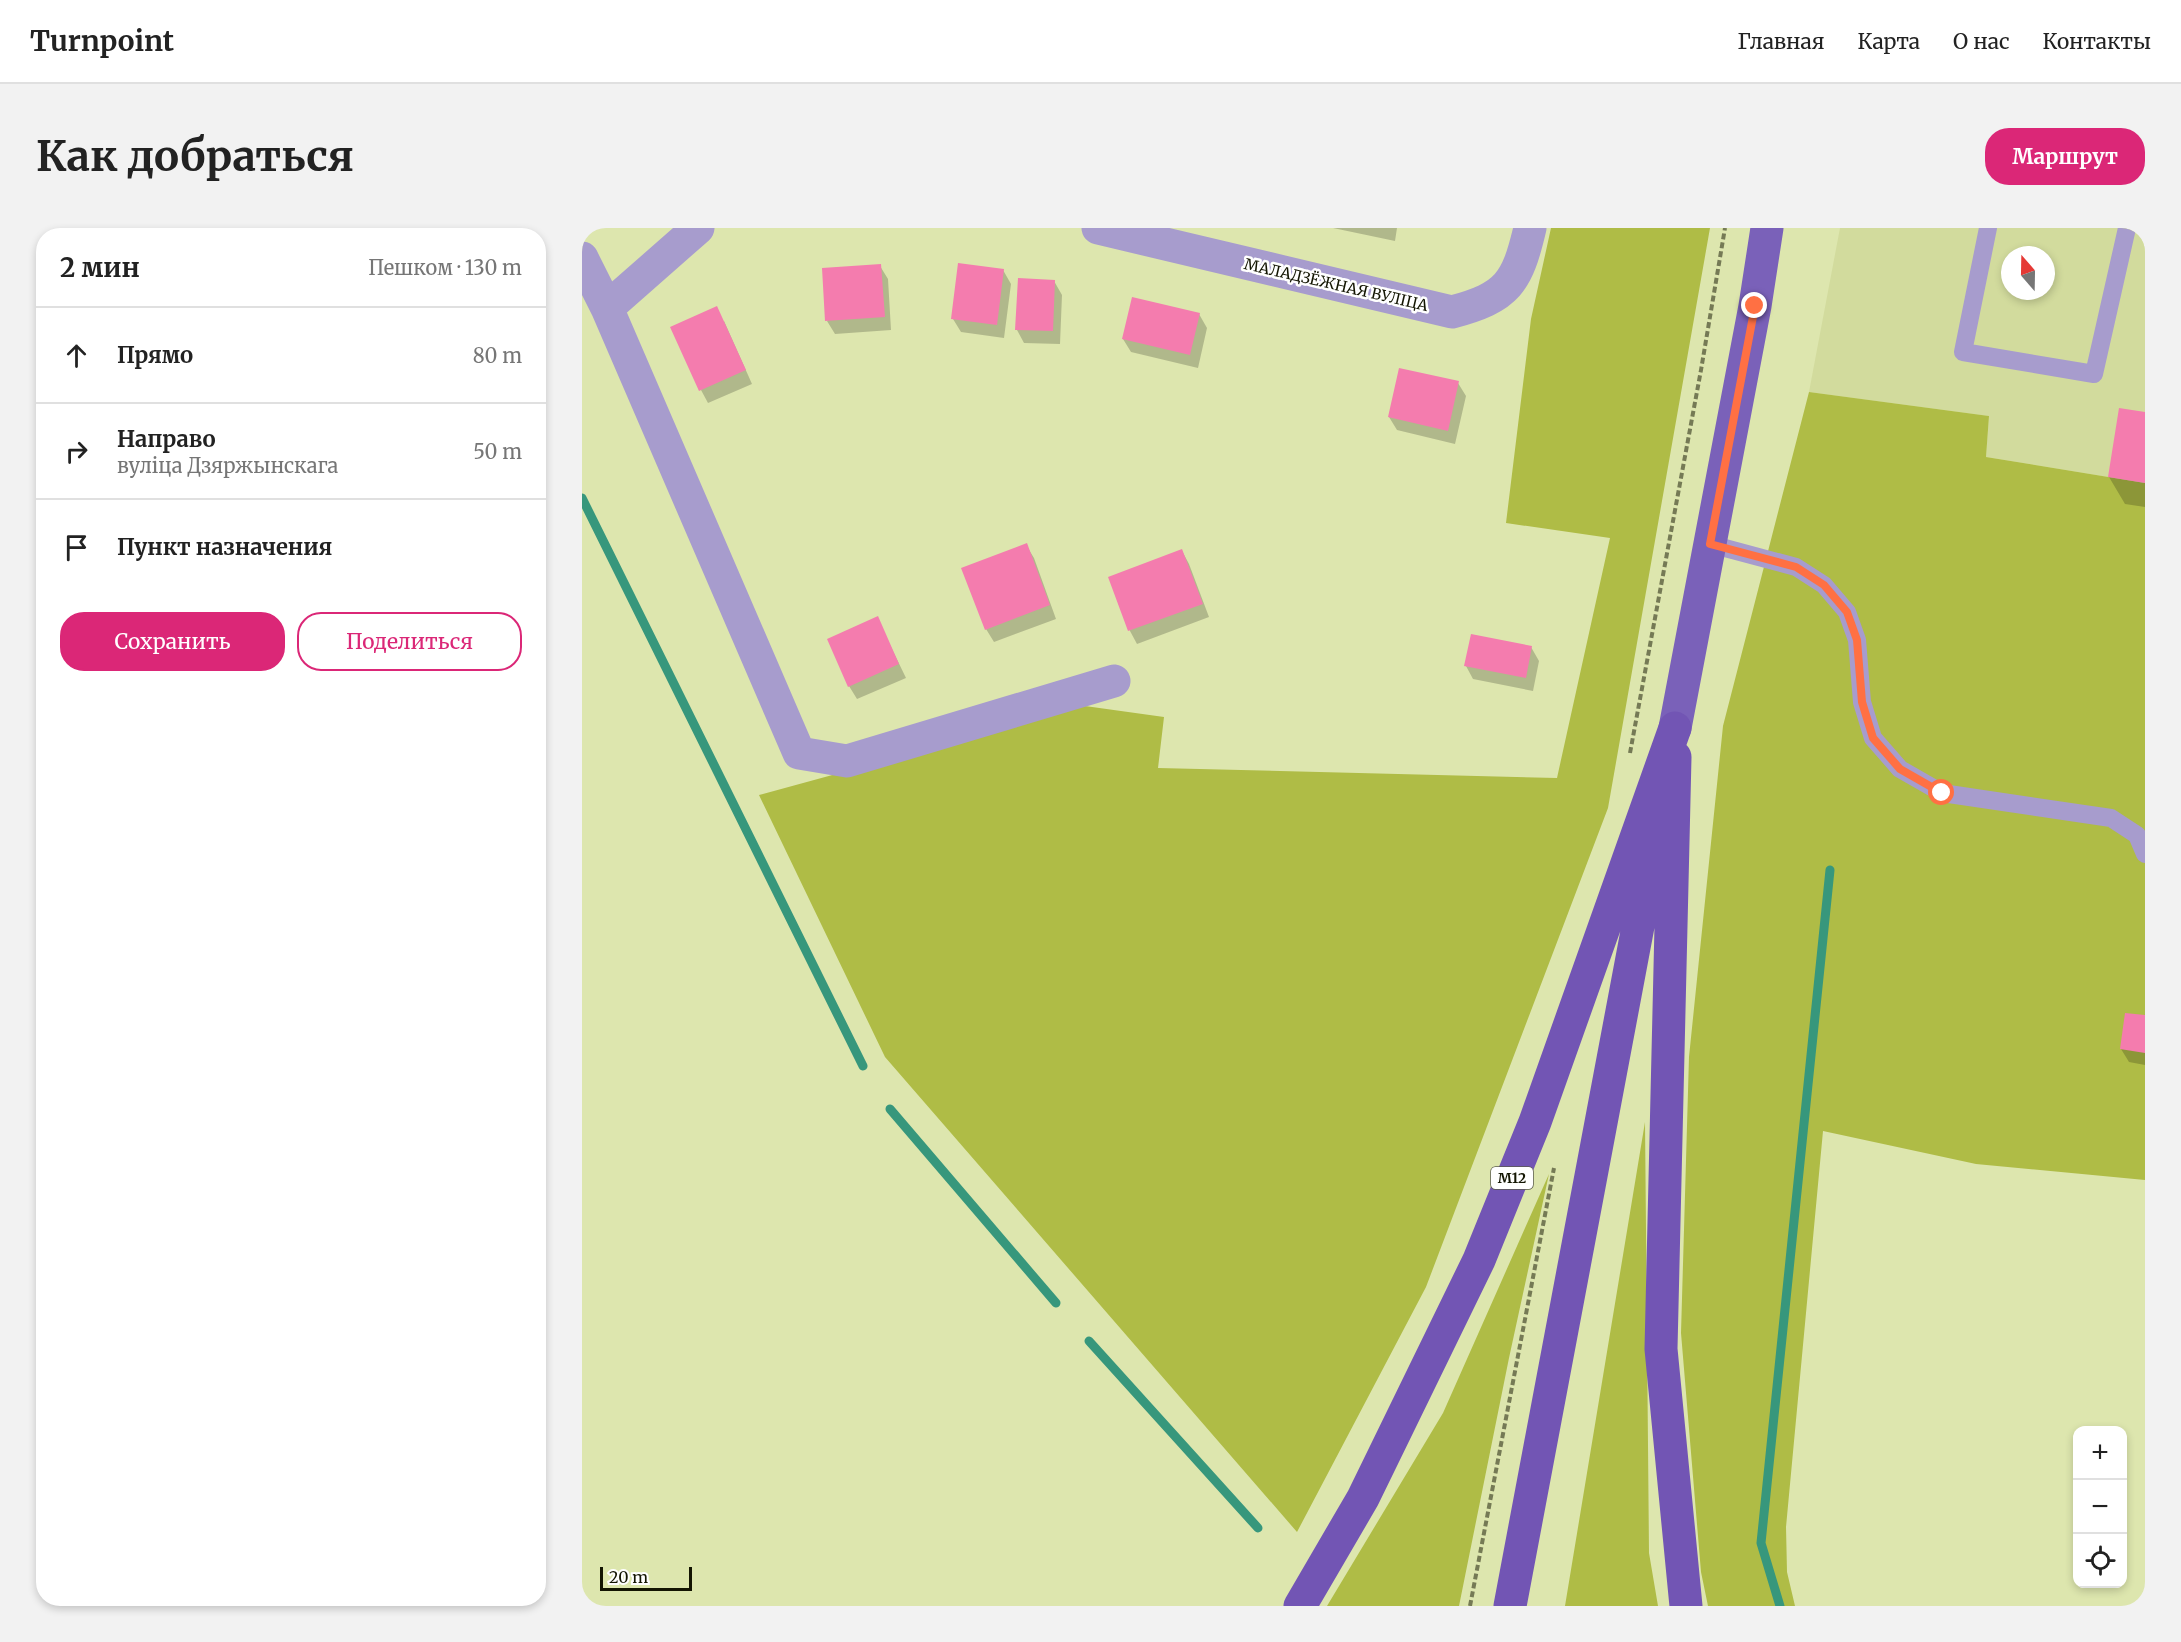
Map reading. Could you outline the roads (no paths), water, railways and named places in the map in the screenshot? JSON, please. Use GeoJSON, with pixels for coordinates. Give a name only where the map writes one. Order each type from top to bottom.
{"type":"FeatureCollection","features":[{"type":"Feature","properties":{"kind":"highway","name":"М12"},"geometry":{"type":"LineString","coordinates":[[1300,1606],[1363,1498],[1479,1260],[1534,1122],[1675,728]]}},
{"type":"Feature","properties":{"kind":"highway","name":"М12"},"geometry":{"type":"LineString","coordinates":[[1510,1606],[1675,728]]}},
{"type":"Feature","properties":{"kind":"highway","name":"М12"},"geometry":{"type":"LineString","coordinates":[[1675,728],[1661,1349],[1686,1606]]}},
{"type":"Feature","properties":{"kind":"main road","name":"М12"},"geometry":{"type":"LineString","coordinates":[[1675,728],[1767,228]]}},
{"type":"Feature","properties":{"kind":"street"},"geometry":{"type":"LineString","coordinates":[[607,308],[698,228]]}},
{"type":"Feature","properties":{"kind":"street","name":"МАЛАДЗЁЖНАЯ ВУЛІЦА"},"geometry":{"type":"LineString","coordinates":[[1098,228],[1452,312],[1475,306],[1496,296],[1512,282],[1522,260],[1530,228]]}},
{"type":"Feature","properties":{"kind":"street"},"geometry":{"type":"LineString","coordinates":[[582,258],[607,308],[799,753],[846,761],[1114,681]]}},
{"type":"Feature","properties":{"kind":"lane"},"geometry":{"type":"LineString","coordinates":[[1988,228],[1963,352],[2094,374],[2127,228]]}},
{"type":"Feature","properties":{"kind":"lane"},"geometry":{"type":"LineString","coordinates":[[1710,544],[1796,567],[1824,585],[1847,612],[1857,640],[1862,702],[1873,738],[1900,769],[1942,793],[2111,818],[2138,835],[2145,854]]}},
{"type":"Feature","properties":{"kind":"waterway"},"geometry":{"type":"LineString","coordinates":[[582,498],[863,1066]]}},
{"type":"Feature","properties":{"kind":"waterway"},"geometry":{"type":"LineString","coordinates":[[1780,1606],[1761,1543],[1830,870]]}},
{"type":"Feature","properties":{"kind":"waterway"},"geometry":{"type":"LineString","coordinates":[[890,1109],[1056,1303]]}},
{"type":"Feature","properties":{"kind":"waterway"},"geometry":{"type":"LineString","coordinates":[[1089,1341],[1258,1528]]}}]}
